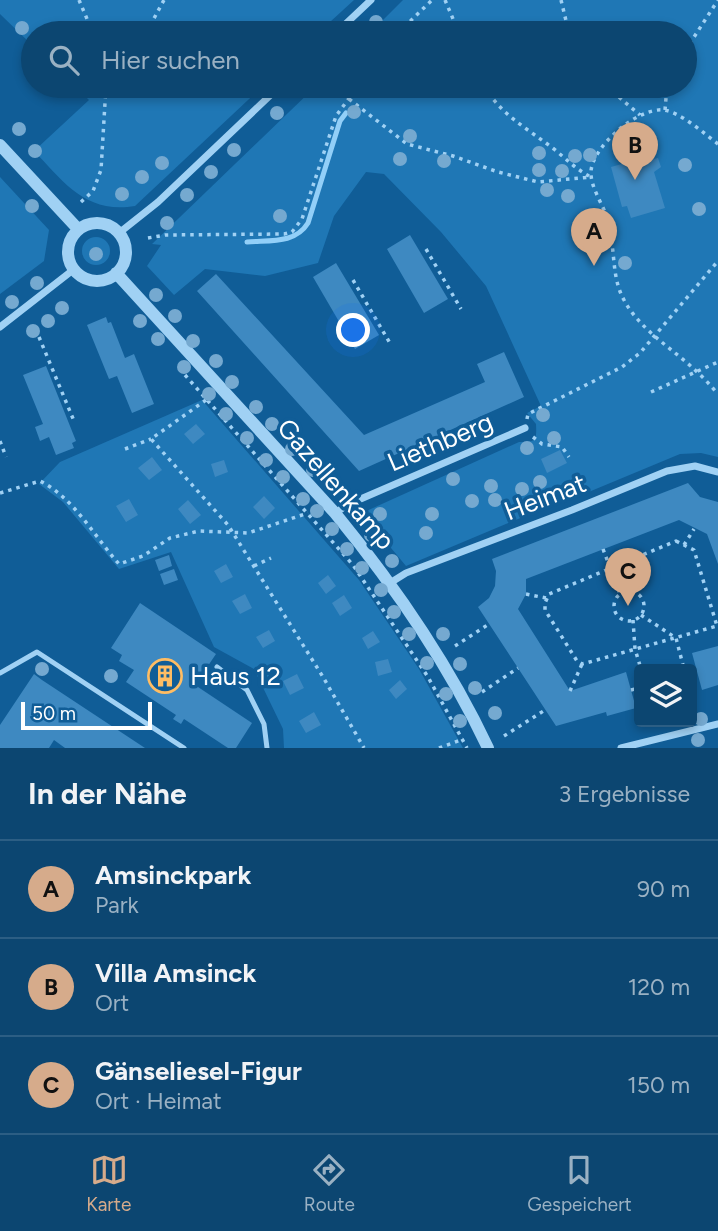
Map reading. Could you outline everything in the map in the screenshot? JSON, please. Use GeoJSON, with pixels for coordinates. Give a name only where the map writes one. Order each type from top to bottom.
{"type":"FeatureCollection","features":[{"type":"Feature","properties":{"kind":"street"},"geometry":{"type":"LineString","coordinates":[[349,21],[371,0]]}},
{"type":"Feature","properties":{"kind":"street"},"geometry":{"type":"LineString","coordinates":[[119,233],[158,202],[268,98]]}},
{"type":"Feature","properties":{"kind":"street"},"geometry":{"type":"LineString","coordinates":[[0,145],[78,229]]}},
{"type":"Feature","properties":{"kind":"street"},"geometry":{"type":"LineString","coordinates":[[99,222],[110,225],[119,233],[126,254],[116,274],[94,281],[82,278],[73,270],[67,248],[78,229],[88,223],[99,222]]}},
{"type":"Feature","properties":{"kind":"street"},"geometry":{"type":"LineString","coordinates":[[0,327],[73,270]]}},
{"type":"Feature","properties":{"kind":"street","name":"Gazellenkamp"},"geometry":{"type":"LineString","coordinates":[[116,274],[335,513],[390,583],[465,703],[488,748]]}},
{"type":"Feature","properties":{"kind":"street","name":"Liethberg"},"geometry":{"type":"LineString","coordinates":[[335,513],[349,504],[525,428]]}},
{"type":"Feature","properties":{"kind":"street","name":"Heimat"},"geometry":{"type":"LineString","coordinates":[[390,583],[405,573],[667,471],[695,466],[718,472]]}},
{"type":"Feature","properties":{"kind":"street"},"geometry":{"type":"LineString","coordinates":[[621,748],[718,724]]}},
{"type":"Feature","properties":{"kind":"lane"},"geometry":{"type":"LineString","coordinates":[[0,673],[37,652],[184,748]]}},
{"type":"Feature","properties":{"kind":"lane"},"geometry":{"type":"LineString","coordinates":[[217,667],[247,690],[264,724],[267,748]]}},
{"type":"Feature","properties":{"kind":"path"},"geometry":{"type":"LineString","coordinates":[[79,0],[88,21]]}},
{"type":"Feature","properties":{"kind":"path"},"geometry":{"type":"LineString","coordinates":[[153,21],[164,0]]}},
{"type":"Feature","properties":{"kind":"path"},"geometry":{"type":"LineString","coordinates":[[410,21],[432,0]]}},
{"type":"Feature","properties":{"kind":"path"},"geometry":{"type":"LineString","coordinates":[[445,0],[454,21]]}},
{"type":"Feature","properties":{"kind":"path"},"geometry":{"type":"LineString","coordinates":[[561,0],[566,21]]}},
{"type":"Feature","properties":{"kind":"path"},"geometry":{"type":"LineString","coordinates":[[697,32],[718,0]]}},
{"type":"Feature","properties":{"kind":"path"},"geometry":{"type":"LineString","coordinates":[[81,202],[93,191],[101,170],[106,98]]}},
{"type":"Feature","properties":{"kind":"path"},"geometry":{"type":"LineString","coordinates":[[492,98],[511,119],[554,149],[576,169],[591,177]]}},
{"type":"Feature","properties":{"kind":"path"},"geometry":{"type":"LineString","coordinates":[[620,98],[639,115]]}},
{"type":"Feature","properties":{"kind":"path"},"geometry":{"type":"LineString","coordinates":[[665,110],[666,98]]}},
{"type":"Feature","properties":{"kind":"path"},"geometry":{"type":"LineString","coordinates":[[148,239],[165,235],[292,232],[302,219],[336,116],[349,99],[407,144],[538,182],[591,177]]}},
{"type":"Feature","properties":{"kind":"path"},"geometry":{"type":"LineString","coordinates":[[718,144],[665,110],[639,115],[616,132],[591,169],[591,177],[607,217],[619,290],[635,316],[696,370],[718,394]]}},
{"type":"Feature","properties":{"kind":"path"},"geometry":{"type":"LineString","coordinates":[[426,249],[461,309]]}},
{"type":"Feature","properties":{"kind":"path"},"geometry":{"type":"LineString","coordinates":[[569,457],[562,447],[538,442],[525,428],[528,414],[622,367],[656,337],[718,261]]}},
{"type":"Feature","properties":{"kind":"path"},"geometry":{"type":"LineString","coordinates":[[353,280],[391,345]]}},
{"type":"Feature","properties":{"kind":"path"},"geometry":{"type":"LineString","coordinates":[[39,337],[74,421]]}},
{"type":"Feature","properties":{"kind":"path"},"geometry":{"type":"LineString","coordinates":[[651,392],[718,362]]}},
{"type":"Feature","properties":{"kind":"path"},"geometry":{"type":"LineString","coordinates":[[185,376],[308,513],[370,589],[428,677],[467,748]]}},
{"type":"Feature","properties":{"kind":"path"},"geometry":{"type":"LineString","coordinates":[[125,449],[151,439],[206,400]]}},
{"type":"Feature","properties":{"kind":"path"},"geometry":{"type":"LineString","coordinates":[[151,439],[228,525],[363,748]]}},
{"type":"Feature","properties":{"kind":"path"},"geometry":{"type":"LineString","coordinates":[[0,441],[6,457]]}},
{"type":"Feature","properties":{"kind":"path"},"geometry":{"type":"LineString","coordinates":[[0,493],[40,481],[52,487],[65,498],[119,564],[144,556],[170,538],[199,531],[248,533],[308,513]]}},
{"type":"Feature","properties":{"kind":"path"},"geometry":{"type":"LineString","coordinates":[[684,545],[694,529]]}},
{"type":"Feature","properties":{"kind":"path"},"geometry":{"type":"LineString","coordinates":[[676,541],[694,550],[718,626],[582,664],[577,661],[545,610],[546,598],[553,590],[611,568],[676,541]]}},
{"type":"Feature","properties":{"kind":"path"},"geometry":{"type":"LineString","coordinates":[[604,549],[620,594]]}},
{"type":"Feature","properties":{"kind":"path"},"geometry":{"type":"LineString","coordinates":[[254,566],[271,558]]}},
{"type":"Feature","properties":{"kind":"path"},"geometry":{"type":"LineString","coordinates":[[630,592],[639,596],[643,605],[641,615],[633,621],[622,620],[616,615],[614,602],[620,594],[630,592]]}},
{"type":"Feature","properties":{"kind":"path"},"geometry":{"type":"LineString","coordinates":[[526,594],[546,598]]}},
{"type":"Feature","properties":{"kind":"path"},"geometry":{"type":"LineString","coordinates":[[641,615],[676,638],[683,664]]}},
{"type":"Feature","properties":{"kind":"path"},"geometry":{"type":"LineString","coordinates":[[633,621],[635,649],[640,664]]}},
{"type":"Feature","properties":{"kind":"path"},"geometry":{"type":"LineString","coordinates":[[455,646],[489,624]]}},
{"type":"Feature","properties":{"kind":"path"},"geometry":{"type":"LineString","coordinates":[[570,691],[582,664]]}},
{"type":"Feature","properties":{"kind":"path"},"geometry":{"type":"LineString","coordinates":[[482,692],[518,668]]}},
{"type":"Feature","properties":{"kind":"path"},"geometry":{"type":"LineString","coordinates":[[504,736],[545,710]]}},
{"type":"Feature","properties":{"kind":"path"},"geometry":{"type":"LineString","coordinates":[[697,720],[699,729]]}},
{"type":"Feature","properties":{"kind":"path"},"geometry":{"type":"LineString","coordinates":[[439,748],[463,738]]}},
{"type":"Feature","properties":{"kind":"shaded area"},"geometry":{"type":"Polygon","coordinates":[[[0,0],[354,0],[331,21],[21,21],[21,34],[0,14],[0,0]]]}},
{"type":"Feature","properties":{"kind":"shaded area"},"geometry":{"type":"Polygon","coordinates":[[[403,0],[718,0],[718,457],[701,453],[680,454],[406,566],[362,513],[519,442],[534,440],[536,424],[527,413],[541,406],[486,286],[441,232],[384,174],[366,172],[334,216],[318,263],[265,276],[205,269],[174,295],[147,266],[161,245],[152,244],[304,98],[697,98],[697,21],[382,21],[403,0]]]}},
{"type":"Feature","properties":{"kind":"shaded area"},"geometry":{"type":"Polygon","coordinates":[[[87,98],[250,98],[135,206],[118,207],[102,205],[77,193],[34,151],[89,100],[87,98]]]}},
{"type":"Feature","properties":{"kind":"shaded area"},"geometry":{"type":"Polygon","coordinates":[[[0,177],[49,230],[44,261],[0,294],[0,177]]]}},
{"type":"Feature","properties":{"kind":"shaded area"},"geometry":{"type":"Polygon","coordinates":[[[96,237],[106,241],[110,251],[106,261],[96,265],[86,261],[82,251],[86,241],[96,237]]]}},
{"type":"Feature","properties":{"kind":"shaded area"},"geometry":{"type":"Polygon","coordinates":[[[202,400],[359,580],[419,669],[463,748],[284,748],[283,729],[254,669],[214,647],[171,552],[119,569],[63,502],[39,484],[60,462],[202,400]]]}},
{"type":"Feature","properties":{"kind":"building"},"geometry":{"type":"Polygon","coordinates":[[[643,158],[658,158],[661,167],[654,172],[665,208],[631,218],[627,206],[622,207],[611,167],[643,158]]]}},
{"type":"Feature","properties":{"kind":"building"},"geometry":{"type":"Polygon","coordinates":[[[410,235],[448,299],[424,313],[387,249],[410,235]]]}},
{"type":"Feature","properties":{"kind":"building"},"geometry":{"type":"Polygon","coordinates":[[[336,263],[379,335],[355,349],[313,277],[336,263]]]}},
{"type":"Feature","properties":{"kind":"building"},"geometry":{"type":"Polygon","coordinates":[[[216,274],[364,435],[485,382],[477,364],[504,352],[524,397],[359,471],[197,291],[216,274]]]}},
{"type":"Feature","properties":{"kind":"building"},"geometry":{"type":"Polygon","coordinates":[[[106,317],[108,323],[111,322],[125,358],[134,354],[154,404],[132,413],[117,376],[109,379],[87,325],[106,317]]]}},
{"type":"Feature","properties":{"kind":"building"},"geometry":{"type":"Polygon","coordinates":[[[46,366],[76,441],[72,443],[74,448],[56,455],[49,437],[40,441],[35,427],[43,424],[23,375],[46,366]]]}},
{"type":"Feature","properties":{"kind":"building"},"geometry":{"type":"Polygon","coordinates":[[[196,424],[205,434],[193,444],[184,434],[196,424]]]}},
{"type":"Feature","properties":{"kind":"building"},"geometry":{"type":"Polygon","coordinates":[[[560,450],[567,463],[547,473],[541,459],[560,450]]]}},
{"type":"Feature","properties":{"kind":"building"},"geometry":{"type":"Polygon","coordinates":[[[152,457],[162,470],[149,480],[138,468],[152,457]]]}},
{"type":"Feature","properties":{"kind":"building"},"geometry":{"type":"Polygon","coordinates":[[[224,460],[228,472],[215,477],[211,464],[224,460]]]}},
{"type":"Feature","properties":{"kind":"building"},"geometry":{"type":"Polygon","coordinates":[[[688,483],[700,497],[718,502],[718,564],[707,534],[679,520],[526,579],[526,594],[518,609],[570,691],[626,672],[634,709],[607,716],[606,712],[556,726],[478,607],[489,598],[495,586],[496,571],[492,559],[688,483]]]}},
{"type":"Feature","properties":{"kind":"building"},"geometry":{"type":"Polygon","coordinates":[[[264,496],[275,508],[264,519],[253,507],[264,496]]]}},
{"type":"Feature","properties":{"kind":"building"},"geometry":{"type":"Polygon","coordinates":[[[129,499],[138,515],[126,522],[116,506],[129,499]]]}},
{"type":"Feature","properties":{"kind":"building"},"geometry":{"type":"Polygon","coordinates":[[[188,500],[201,515],[190,524],[178,509],[188,500]]]}},
{"type":"Feature","properties":{"kind":"building"},"geometry":{"type":"Polygon","coordinates":[[[169,555],[172,566],[159,571],[155,560],[169,555]]]}},
{"type":"Feature","properties":{"kind":"building"},"geometry":{"type":"Polygon","coordinates":[[[226,564],[233,577],[221,583],[214,571],[226,564]]]}},
{"type":"Feature","properties":{"kind":"building"},"geometry":{"type":"Polygon","coordinates":[[[174,569],[178,580],[164,585],[160,574],[174,569]]]}},
{"type":"Feature","properties":{"kind":"building"},"geometry":{"type":"Polygon","coordinates":[[[328,575],[336,586],[326,594],[318,583],[328,575]]]}},
{"type":"Feature","properties":{"kind":"building"},"geometry":{"type":"Polygon","coordinates":[[[245,594],[252,608],[240,614],[232,601],[245,594]]]}},
{"type":"Feature","properties":{"kind":"building"},"geometry":{"type":"Polygon","coordinates":[[[344,595],[352,608],[340,616],[332,603],[344,595]]]}},
{"type":"Feature","properties":{"kind":"building","name":"Haus 12"},"geometry":{"type":"Polygon","coordinates":[[[140,603],[216,654],[195,685],[252,723],[236,748],[228,748],[184,719],[181,724],[173,719],[176,715],[126,682],[134,670],[119,661],[122,655],[111,648],[140,603]]]}},
{"type":"Feature","properties":{"kind":"building"},"geometry":{"type":"Polygon","coordinates":[[[269,630],[275,641],[263,648],[256,637],[269,630]]]}},
{"type":"Feature","properties":{"kind":"building"},"geometry":{"type":"Polygon","coordinates":[[[373,631],[380,642],[368,649],[362,638],[373,631]]]}},
{"type":"Feature","properties":{"kind":"building"},"geometry":{"type":"Polygon","coordinates":[[[718,646],[718,685],[702,690],[692,653],[718,646]]]}},
{"type":"Feature","properties":{"kind":"building"},"geometry":{"type":"Polygon","coordinates":[[[388,659],[392,672],[378,676],[375,662],[388,659]]]}},
{"type":"Feature","properties":{"kind":"building"},"geometry":{"type":"Polygon","coordinates":[[[34,674],[145,748],[65,748],[54,740],[49,748],[0,748],[0,725],[34,674]]]}},
{"type":"Feature","properties":{"kind":"building"},"geometry":{"type":"Polygon","coordinates":[[[297,674],[304,688],[290,695],[283,681],[297,674]]]}},
{"type":"Feature","properties":{"kind":"building"},"geometry":{"type":"Polygon","coordinates":[[[400,680],[407,689],[396,699],[389,690],[400,680]]]}},
{"type":"Feature","properties":{"kind":"building"},"geometry":{"type":"Polygon","coordinates":[[[314,712],[321,725],[306,733],[299,721],[314,712]]]}},
{"type":"Feature","properties":{"kind":"waterway"},"geometry":{"type":"LineString","coordinates":[[247,242],[289,238],[303,230],[308,223],[340,121],[346,113]]}},
{"type":"Feature","properties":{"kind":"place","name":"Villa Amsinck"},"geometry":{"type":"Point","coordinates":[635,180]}},
{"type":"Feature","properties":{"kind":"place","name":"Amsinckpark"},"geometry":{"type":"Point","coordinates":[594,266]}},
{"type":"Feature","properties":{"kind":"place","name":"Gänseliesel-Figur"},"geometry":{"type":"Point","coordinates":[628,606]}},
{"type":"Feature","properties":{"kind":"place","name":"Haus 12"},"geometry":{"type":"Point","coordinates":[165,676]}}]}
